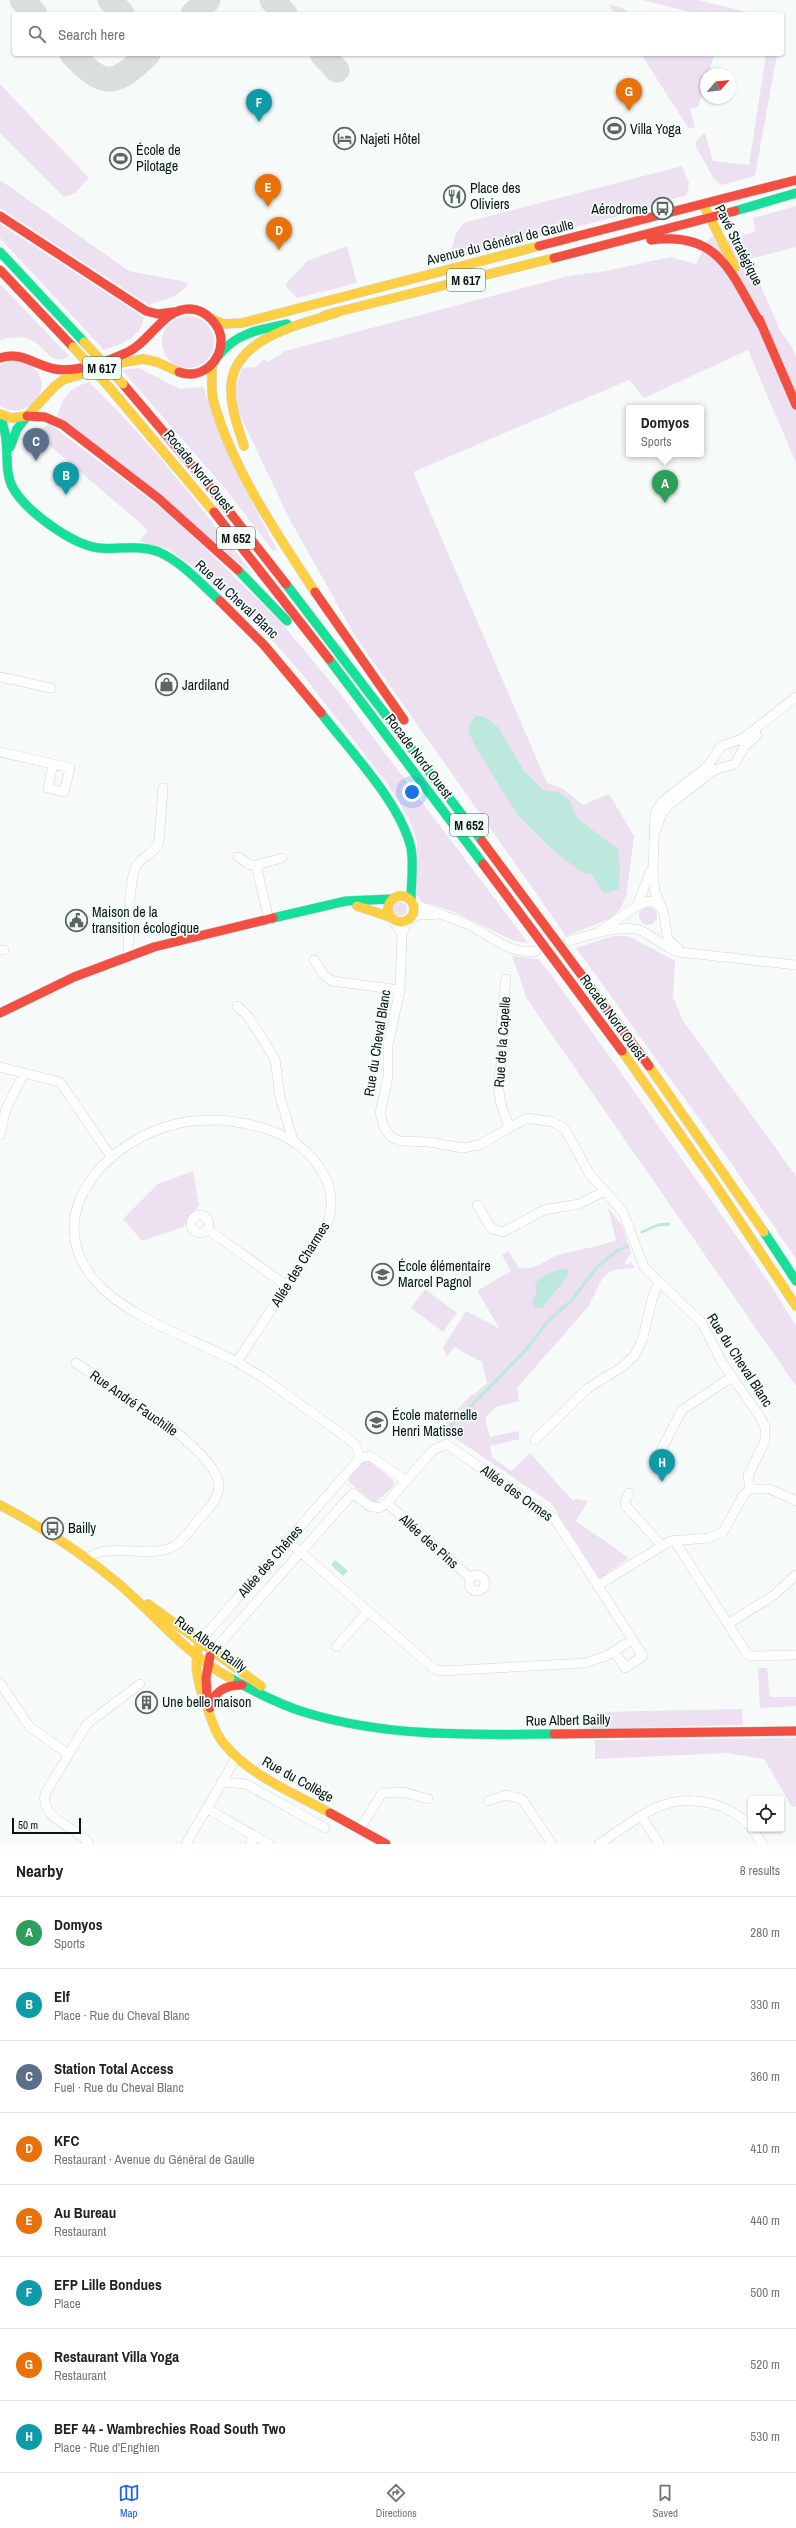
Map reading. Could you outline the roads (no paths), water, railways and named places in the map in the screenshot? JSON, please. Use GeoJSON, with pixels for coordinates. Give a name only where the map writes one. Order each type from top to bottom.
{"type":"FeatureCollection","features":[{"type":"Feature","properties":{"kind":"main road","name":"Avenue du Général de Gaulle"},"geometry":{"type":"LineString","coordinates":[[211,318],[223,324],[242,323],[796,180]]}},
{"type":"Feature","properties":{"kind":"main road","name":"Avenue du Général de Gaulle"},"geometry":{"type":"LineString","coordinates":[[219,355],[225,346],[243,335],[336,313],[715,217],[796,194]]}},
{"type":"Feature","properties":{"kind":"main road"},"geometry":{"type":"LineString","coordinates":[[715,217],[716,201]]}},
{"type":"Feature","properties":{"kind":"main road","name":"Pavé Stratégique"},"geometry":{"type":"LineString","coordinates":[[703,204],[715,217],[796,405]]}},
{"type":"Feature","properties":{"kind":"main road"},"geometry":{"type":"LineString","coordinates":[[0,216],[146,311],[158,314],[193,309],[211,318],[221,335],[219,355],[212,365],[202,372],[191,375],[179,374],[168,368],[156,348],[158,329],[165,319],[174,312]]}},
{"type":"Feature","properties":{"kind":"main road"},"geometry":{"type":"LineString","coordinates":[[576,252],[605,250],[670,236],[695,241],[716,253],[726,264],[762,326]]}},
{"type":"Feature","properties":{"kind":"main road","name":"Rocade Nord Ouest"},"geometry":{"type":"LineString","coordinates":[[0,252],[123,384],[193,466],[255,543],[549,930],[703,1143],[796,1281]]}},
{"type":"Feature","properties":{"kind":"main road","name":"Rocade Nord Ouest"},"geometry":{"type":"LineString","coordinates":[[0,270],[109,387],[236,539],[356,695],[656,1100],[796,1306]]}},
{"type":"Feature","properties":{"kind":"main road"},"geometry":{"type":"LineString","coordinates":[[248,458],[230,407],[230,386],[240,358],[255,344],[270,335],[336,313]]}},
{"type":"Feature","properties":{"kind":"main road","name":"M 617"},"geometry":{"type":"LineString","coordinates":[[34,360],[53,369],[67,369],[127,353],[142,345],[158,329]]}},
{"type":"Feature","properties":{"kind":"main road"},"geometry":{"type":"LineString","coordinates":[[0,358],[17,354],[34,360],[40,366],[47,380],[44,400]]}},
{"type":"Feature","properties":{"kind":"main road","name":"M 617"},"geometry":{"type":"LineString","coordinates":[[44,400],[51,390],[65,379],[123,363],[146,359],[168,368]]}},
{"type":"Feature","properties":{"kind":"main road"},"geometry":{"type":"LineString","coordinates":[[212,365],[209,384],[215,405],[258,501],[279,539],[408,726]]}},
{"type":"Feature","properties":{"kind":"main road","name":"Rue du Cheval Blanc"},"geometry":{"type":"LineString","coordinates":[[8,454],[17,429],[27,416],[37,410],[44,400]]}},
{"type":"Feature","properties":{"kind":"main road"},"geometry":{"type":"LineString","coordinates":[[0,414],[12,418],[27,416],[44,417],[63,425],[189,523],[262,593],[356,695]]}},
{"type":"Feature","properties":{"kind":"main road","name":"Rue du Cheval Blanc"},"geometry":{"type":"LineString","coordinates":[[0,418],[8,435],[6,471],[12,487],[67,536],[92,547],[140,547],[161,553],[178,564],[247,624],[298,682],[396,810],[408,834],[411,861],[412,901]]}},
{"type":"Feature","properties":{"kind":"main road"},"geometry":{"type":"LineString","coordinates":[[268,500],[297,556],[363,661]]}},
{"type":"Feature","properties":{"kind":"main road"},"geometry":{"type":"LineString","coordinates":[[421,745],[549,930]]}},
{"type":"Feature","properties":{"kind":"main road","name":"Rue du Cheval Blanc"},"geometry":{"type":"LineString","coordinates":[[392,898],[406,877],[411,861]]}},
{"type":"Feature","properties":{"kind":"main road"},"geometry":{"type":"LineString","coordinates":[[2,1013],[74,977],[154,947],[350,900],[404,896],[412,901],[414,911],[409,920],[399,922],[380,912],[355,906],[331,905]]}},
{"type":"Feature","properties":{"kind":"main road"},"geometry":{"type":"LineString","coordinates":[[391,918],[387,907],[392,898]]}},
{"type":"Feature","properties":{"kind":"main road","name":"Rue Albert Bailly"},"geometry":{"type":"LineString","coordinates":[[0,1505],[50,1532],[87,1558],[121,1586],[262,1686],[292,1702],[341,1722]]}},
{"type":"Feature","properties":{"kind":"main road","name":"Rue Albert Bailly"},"geometry":{"type":"LineString","coordinates":[[121,1586],[159,1623],[209,1663],[242,1685],[298,1712],[341,1722],[399,1733],[442,1735],[796,1731]]}},
{"type":"Feature","properties":{"kind":"main road","name":"Rue du Collège"},"geometry":{"type":"LineString","coordinates":[[200,1641],[196,1653],[197,1682],[223,1744],[236,1758],[256,1772],[386,1844]]}},
{"type":"Feature","properties":{"kind":"main road","name":"Rue du Collège"},"geometry":{"type":"LineString","coordinates":[[213,1651],[209,1663],[206,1692],[213,1721]]}},
{"type":"Feature","properties":{"kind":"main road"},"geometry":{"type":"LineString","coordinates":[[210,1708],[214,1697],[221,1689],[232,1685],[242,1685]]}},
{"type":"Feature","properties":{"kind":"street"},"geometry":{"type":"LineString","coordinates":[[0,677],[51,688]]}},
{"type":"Feature","properties":{"kind":"street"},"geometry":{"type":"LineString","coordinates":[[796,697],[745,737],[730,744],[721,746],[708,766],[658,807],[653,816],[654,839],[652,865],[645,891],[636,906],[633,920],[641,930],[673,950],[796,965]]}},
{"type":"Feature","properties":{"kind":"street"},"geometry":{"type":"LineString","coordinates":[[654,839],[659,819],[668,806],[709,774],[726,766],[735,764],[746,744],[796,705]]}},
{"type":"Feature","properties":{"kind":"street"},"geometry":{"type":"LineString","coordinates":[[730,744],[736,747],[739,756]]}},
{"type":"Feature","properties":{"kind":"street"},"geometry":{"type":"LineString","coordinates":[[0,752],[53,764]]}},
{"type":"Feature","properties":{"kind":"street"},"geometry":{"type":"LineString","coordinates":[[716,754],[718,761],[726,766]]}},
{"type":"Feature","properties":{"kind":"street"},"geometry":{"type":"LineString","coordinates":[[128,956],[133,875],[139,862],[156,848],[160,842],[163,788]]}},
{"type":"Feature","properties":{"kind":"street"},"geometry":{"type":"LineString","coordinates":[[238,857],[250,865],[256,865],[282,858]]}},
{"type":"Feature","properties":{"kind":"street"},"geometry":{"type":"LineString","coordinates":[[256,865],[269,920]]}},
{"type":"Feature","properties":{"kind":"street"},"geometry":{"type":"LineString","coordinates":[[652,865],[655,892],[662,908],[665,934],[670,943],[700,953]]}},
{"type":"Feature","properties":{"kind":"street"},"geometry":{"type":"LineString","coordinates":[[591,935],[614,923],[636,906],[649,900],[662,908]]}},
{"type":"Feature","properties":{"kind":"street"},"geometry":{"type":"LineString","coordinates":[[412,901],[442,916],[468,925],[511,948],[524,951],[536,951]]}},
{"type":"Feature","properties":{"kind":"street"},"geometry":{"type":"LineString","coordinates":[[409,920],[422,915],[442,916]]}},
{"type":"Feature","properties":{"kind":"street"},"geometry":{"type":"LineString","coordinates":[[391,918],[402,934]]}},
{"type":"Feature","properties":{"kind":"street","name":"Rue du Cheval Blanc"},"geometry":{"type":"LineString","coordinates":[[409,920],[402,934],[400,990],[388,1045],[388,1077],[380,1113],[387,1132],[400,1141],[429,1142],[463,1148],[479,1145],[522,1119],[532,1118],[562,1126],[568,1133],[589,1173],[626,1218],[643,1264],[659,1282],[702,1323],[732,1377],[758,1412],[764,1427],[764,1441],[748,1476],[750,1489]]}},
{"type":"Feature","properties":{"kind":"street"},"geometry":{"type":"LineString","coordinates":[[569,941],[623,929],[655,931],[664,920]]}},
{"type":"Feature","properties":{"kind":"street"},"geometry":{"type":"LineString","coordinates":[[314,960],[326,977],[332,980],[400,990]]}},
{"type":"Feature","properties":{"kind":"street","name":"Rue de la Capelle"},"geometry":{"type":"LineString","coordinates":[[506,979],[501,1026],[503,1052],[498,1091],[509,1127]]}},
{"type":"Feature","properties":{"kind":"street"},"geometry":{"type":"LineString","coordinates":[[237,1006],[248,1016],[275,1059],[280,1097],[293,1140]]}},
{"type":"Feature","properties":{"kind":"street"},"geometry":{"type":"LineString","coordinates":[[0,1067],[60,1082],[112,1158]]}},
{"type":"Feature","properties":{"kind":"street"},"geometry":{"type":"LineString","coordinates":[[0,1135],[6,1109],[24,1073]]}},
{"type":"Feature","properties":{"kind":"street","name":"Allée des Charmes"},"geometry":{"type":"LineString","coordinates":[[237,1362],[327,1224],[332,1200],[330,1188],[318,1165],[309,1153],[293,1140],[271,1130],[246,1124],[196,1121],[180,1123],[161,1129],[135,1141],[112,1158],[91,1179],[82,1194],[76,1210],[73,1227],[75,1241],[87,1270],[102,1289],[138,1313],[237,1362],[262,1377],[350,1440],[356,1446],[360,1458]]}},
{"type":"Feature","properties":{"kind":"street"},"geometry":{"type":"LineString","coordinates":[[477,1205],[492,1229],[503,1232],[544,1210],[573,1206],[591,1200],[605,1191]]}},
{"type":"Feature","properties":{"kind":"street"},"geometry":{"type":"LineString","coordinates":[[207,1229],[287,1286]]}},
{"type":"Feature","properties":{"kind":"street"},"geometry":{"type":"LineString","coordinates":[[535,1440],[588,1388],[622,1367],[635,1355],[643,1338],[652,1299],[659,1282]]}},
{"type":"Feature","properties":{"kind":"street","name":"Rue André Fauchille"},"geometry":{"type":"LineString","coordinates":[[76,1363],[173,1428],[212,1470],[219,1484],[215,1500],[174,1546],[161,1550],[109,1551],[87,1558]]}},
{"type":"Feature","properties":{"kind":"street"},"geometry":{"type":"LineString","coordinates":[[656,1460],[682,1410],[732,1377]]}},
{"type":"Feature","properties":{"kind":"street","name":"Allée des Ormes"},"geometry":{"type":"LineString","coordinates":[[406,1481],[436,1447],[442,1444],[449,1446],[552,1515],[642,1656],[625,1668],[615,1652]]}},
{"type":"Feature","properties":{"kind":"street"},"geometry":{"type":"LineString","coordinates":[[339,1481],[372,1508],[379,1508],[387,1503],[406,1481],[370,1456],[360,1458]]}},
{"type":"Feature","properties":{"kind":"street","name":"Allée des Chênes"},"geometry":{"type":"LineString","coordinates":[[200,1641],[360,1458]]}},
{"type":"Feature","properties":{"kind":"street"},"geometry":{"type":"LineString","coordinates":[[597,1586],[674,1540],[708,1538],[723,1532],[743,1496],[750,1489],[770,1489],[796,1501]]}},
{"type":"Feature","properties":{"kind":"street","name":"Allée des Chênes"},"geometry":{"type":"LineString","coordinates":[[213,1651],[353,1493]]}},
{"type":"Feature","properties":{"kind":"street"},"geometry":{"type":"LineString","coordinates":[[629,1493],[625,1501],[626,1506],[662,1546]]}},
{"type":"Feature","properties":{"kind":"street","name":"Allée des Pins"},"geometry":{"type":"LineString","coordinates":[[387,1503],[470,1578]]}},
{"type":"Feature","properties":{"kind":"street"},"geometry":{"type":"LineString","coordinates":[[674,1540],[745,1652],[750,1656],[796,1655]]}},
{"type":"Feature","properties":{"kind":"street"},"geometry":{"type":"LineString","coordinates":[[288,1541],[433,1668],[441,1671],[582,1664],[615,1652],[632,1640]]}},
{"type":"Feature","properties":{"kind":"street"},"geometry":{"type":"LineString","coordinates":[[728,1624],[774,1595],[796,1575]]}},
{"type":"Feature","properties":{"kind":"street"},"geometry":{"type":"LineString","coordinates":[[336,1647],[368,1611]]}},
{"type":"Feature","properties":{"kind":"street"},"geometry":{"type":"LineString","coordinates":[[0,1683],[30,1727],[68,1754]]}},
{"type":"Feature","properties":{"kind":"street"},"geometry":{"type":"LineString","coordinates":[[90,1844],[81,1835],[51,1814],[45,1803],[45,1794],[68,1754],[91,1721],[140,1684]]}},
{"type":"Feature","properties":{"kind":"street"},"geometry":{"type":"LineString","coordinates":[[186,1844],[236,1758]]}},
{"type":"Feature","properties":{"kind":"street"},"geometry":{"type":"LineString","coordinates":[[221,1782],[246,1784],[325,1828]]}},
{"type":"Feature","properties":{"kind":"street"},"geometry":{"type":"LineString","coordinates":[[360,1829],[382,1793],[403,1792],[428,1799]]}},
{"type":"Feature","properties":{"kind":"street"},"geometry":{"type":"LineString","coordinates":[[488,1801],[506,1795],[522,1799],[552,1844]]}},
{"type":"Feature","properties":{"kind":"street"},"geometry":{"type":"LineString","coordinates":[[599,1844],[663,1804],[696,1801],[727,1809],[748,1825]]}},
{"type":"Feature","properties":{"kind":"street"},"geometry":{"type":"LineString","coordinates":[[206,1808],[252,1840],[269,1844]]}},
{"type":"Feature","properties":{"kind":"street"},"geometry":{"type":"LineString","coordinates":[[642,1817],[659,1844]]}},
{"type":"Feature","properties":{"kind":"street"},"geometry":{"type":"LineString","coordinates":[[755,1832],[763,1844]]}},
{"type":"Feature","properties":{"kind":"waterway"},"geometry":{"type":"LineString","coordinates":[[642,1232],[658,1225],[669,1224]]}},
{"type":"Feature","properties":{"kind":"waterway"},"geometry":{"type":"LineString","coordinates":[[449,1428],[525,1351],[548,1321],[571,1301],[598,1266],[617,1251],[628,1246]]}},
{"type":"Feature","properties":{"kind":"place","name":"Restaurant Villa Yoga"},"geometry":{"type":"Point","coordinates":[629,111]}},
{"type":"Feature","properties":{"kind":"place","name":"EFP Lille Bondues"},"geometry":{"type":"Point","coordinates":[259,122]}},
{"type":"Feature","properties":{"kind":"place","name":"Villa Yoga"},"geometry":{"type":"Point","coordinates":[614,129]}},
{"type":"Feature","properties":{"kind":"place","name":"Najeti Hôtel"},"geometry":{"type":"Point","coordinates":[345,139]}},
{"type":"Feature","properties":{"kind":"place","name":"École de Pilotage"},"geometry":{"type":"Point","coordinates":[121,158]}},
{"type":"Feature","properties":{"kind":"place","name":"Place des Oliviers"},"geometry":{"type":"Point","coordinates":[454,196]}},
{"type":"Feature","properties":{"kind":"place","name":"Au Bureau"},"geometry":{"type":"Point","coordinates":[268,207]}},
{"type":"Feature","properties":{"kind":"place","name":"Aérodrome"},"geometry":{"type":"Point","coordinates":[663,209]}},
{"type":"Feature","properties":{"kind":"place","name":"KFC"},"geometry":{"type":"Point","coordinates":[279,250]}},
{"type":"Feature","properties":{"kind":"place","name":"Station Total Access"},"geometry":{"type":"Point","coordinates":[36,461]}},
{"type":"Feature","properties":{"kind":"place","name":"Elf"},"geometry":{"type":"Point","coordinates":[66,495]}},
{"type":"Feature","properties":{"kind":"place","name":"Domyos"},"geometry":{"type":"Point","coordinates":[665,503]}},
{"type":"Feature","properties":{"kind":"place","name":"Jardiland"},"geometry":{"type":"Point","coordinates":[166,685]}},
{"type":"Feature","properties":{"kind":"place","name":"Maison de la transition écologique"},"geometry":{"type":"Point","coordinates":[77,920]}},
{"type":"Feature","properties":{"kind":"place","name":"École élémentaire Marcel Pagnol"},"geometry":{"type":"Point","coordinates":[382,1274]}},
{"type":"Feature","properties":{"kind":"place","name":"École maternelle Henri Matisse"},"geometry":{"type":"Point","coordinates":[377,1423]}},
{"type":"Feature","properties":{"kind":"place","name":"BEF 44 - Wambrechies Road South Two"},"geometry":{"type":"Point","coordinates":[662,1482]}},
{"type":"Feature","properties":{"kind":"place","name":"Bailly"},"geometry":{"type":"Point","coordinates":[52,1528]}},
{"type":"Feature","properties":{"kind":"place","name":"Une belle maison"},"geometry":{"type":"Point","coordinates":[146,1702]}}]}
